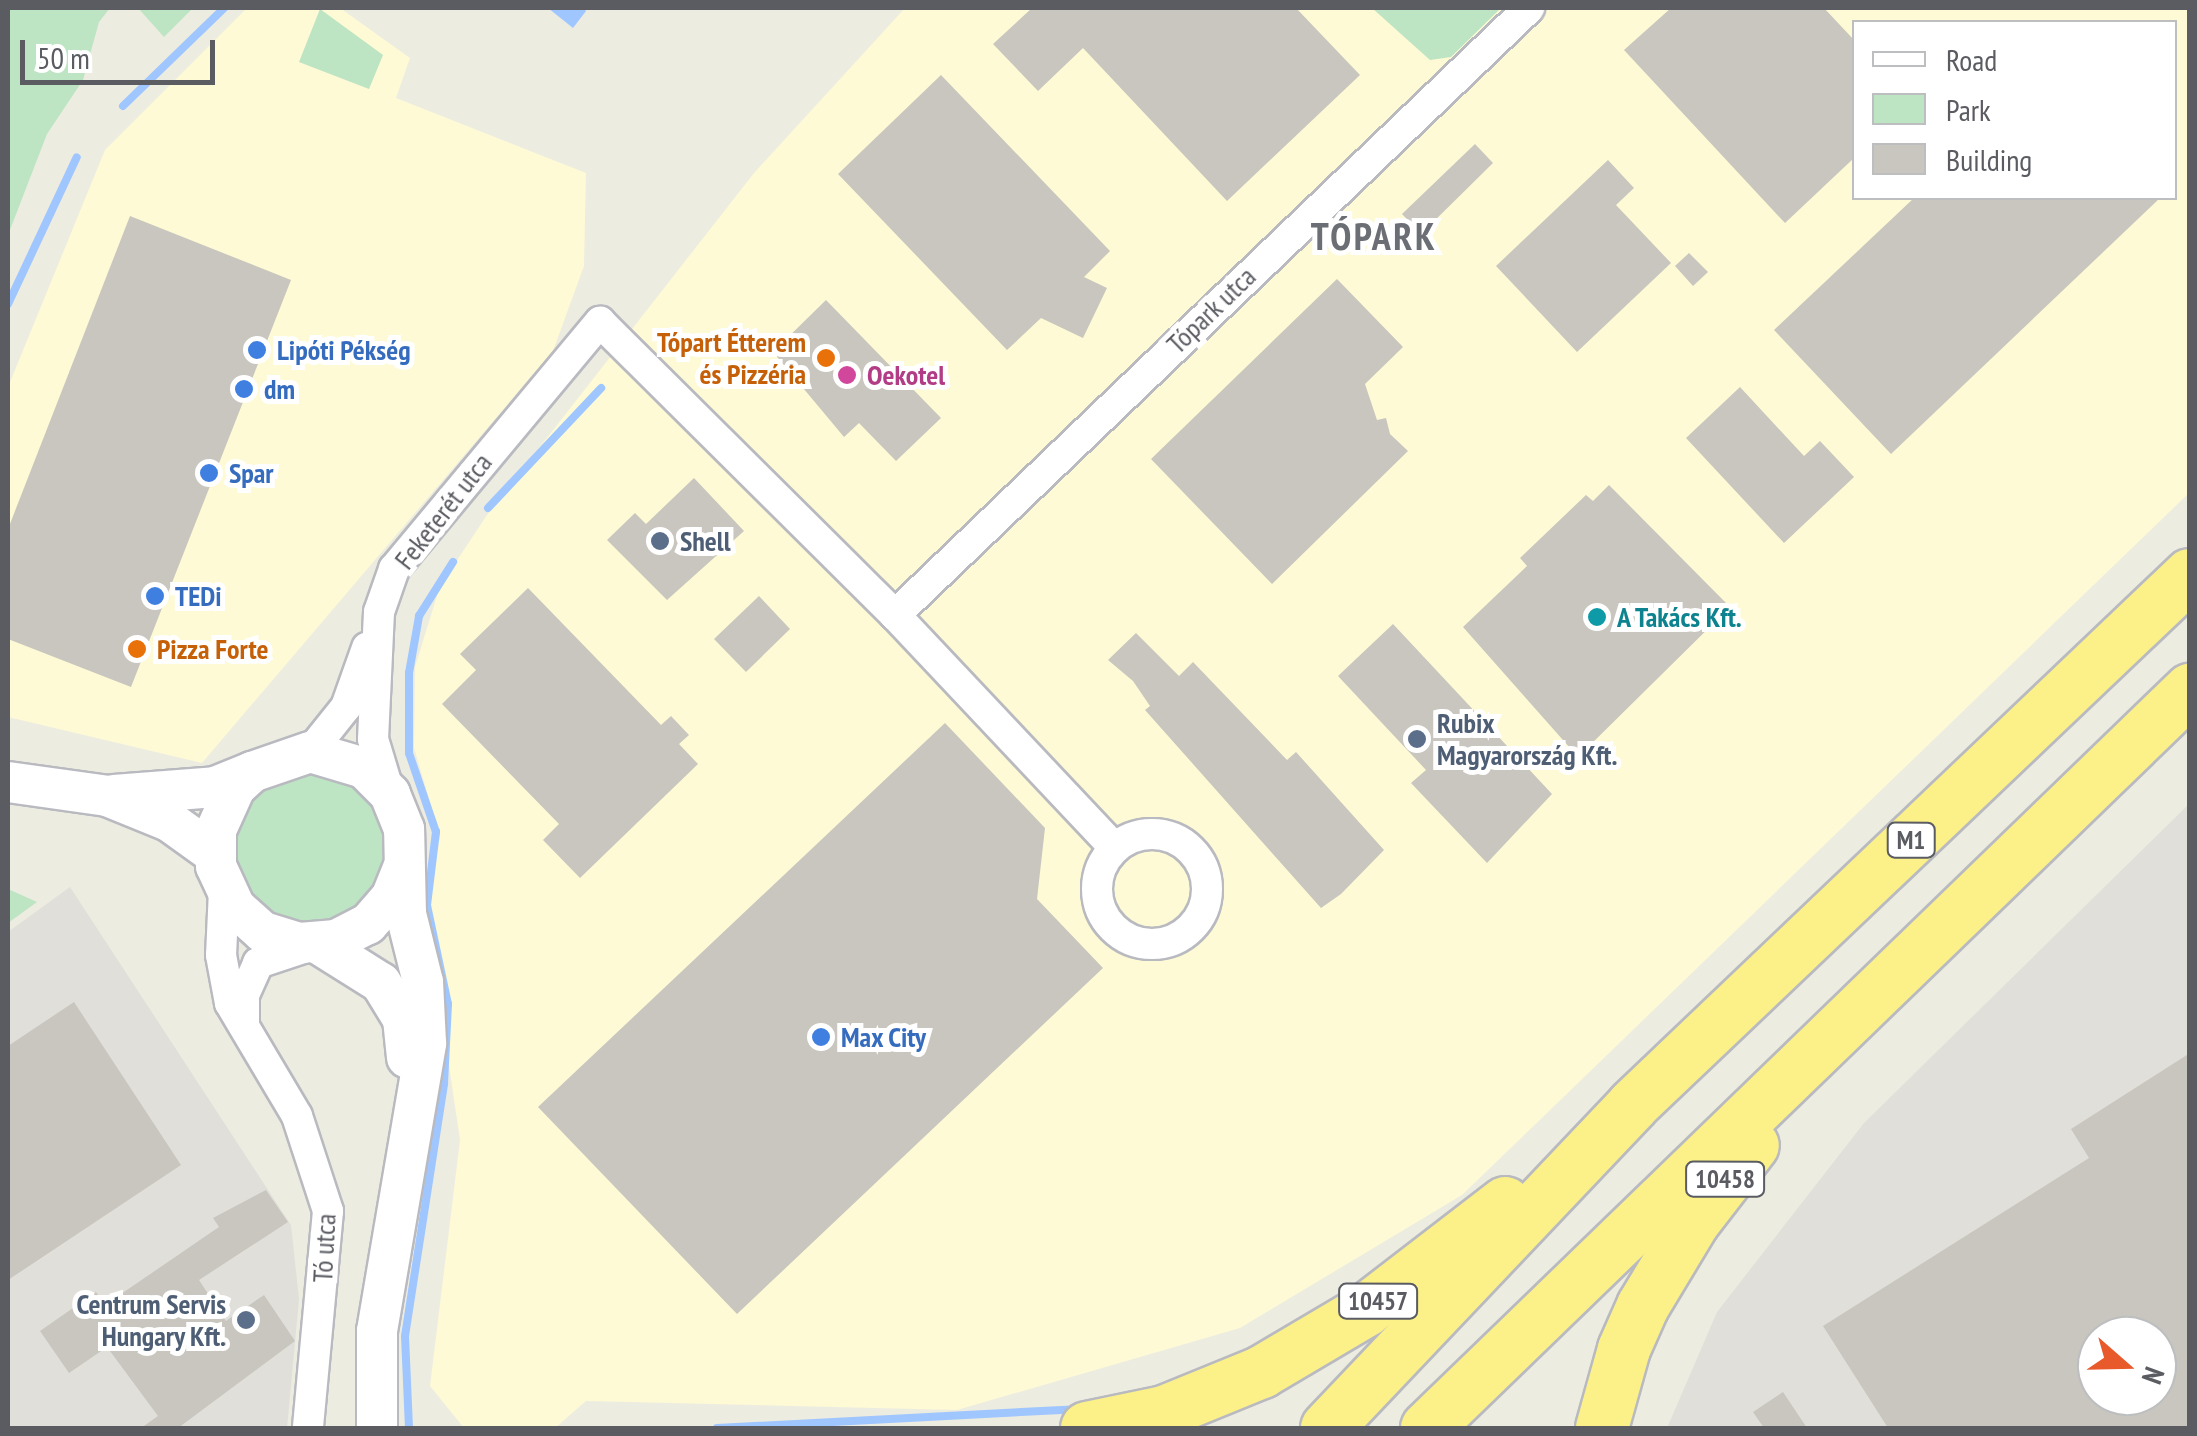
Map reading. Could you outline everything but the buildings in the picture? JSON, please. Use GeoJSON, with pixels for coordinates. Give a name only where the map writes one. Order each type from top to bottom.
{"type":"FeatureCollection","features":[{"type":"Feature","properties":{"kind":"highway","name":"M1"},"geometry":{"type":"LineString","coordinates":[[1327,1428],[1633,1105],[2190,575]]}},
{"type":"Feature","properties":{"kind":"highway"},"geometry":{"type":"LineString","coordinates":[[1427,1428],[1902,962],[2190,690]]}},
{"type":"Feature","properties":{"kind":"highway","name":"10458"},"geometry":{"type":"LineString","coordinates":[[1602,1428],[1624,1349],[1663,1268],[1729,1174],[1902,962]]}},
{"type":"Feature","properties":{"kind":"highway","name":"10457"},"geometry":{"type":"LineString","coordinates":[[1087,1428],[1212,1395],[1320,1340],[1633,1105]]}},
{"type":"Feature","properties":{"kind":"main road"},"geometry":{"type":"LineString","coordinates":[[8,782],[107,796],[215,787],[310,752],[364,768],[390,794],[404,828],[404,866],[427,1018],[425,1066],[408,1136],[377,1331],[377,1428]]}},
{"type":"Feature","properties":{"kind":"main road"},"geometry":{"type":"LineString","coordinates":[[220,872],[224,808],[252,772]]}},
{"type":"Feature","properties":{"kind":"main road"},"geometry":{"type":"LineString","coordinates":[[107,796],[169,821],[220,872],[263,932],[319,944],[371,973],[396,1006],[406,1033],[408,1136]]}},
{"type":"Feature","properties":{"kind":"main road"},"geometry":{"type":"LineString","coordinates":[[319,944],[353,934],[381,913],[404,866]]}},
{"type":"Feature","properties":{"kind":"street","name":"Tópark utca"},"geometry":{"type":"LineString","coordinates":[[896,615],[1530,8]]}},
{"type":"Feature","properties":{"kind":"street","name":"Feketerét utca"},"geometry":{"type":"LineString","coordinates":[[390,794],[372,740],[379,612],[394,569],[420,532],[600,322],[896,615]]}},
{"type":"Feature","properties":{"kind":"street"},"geometry":{"type":"LineString","coordinates":[[310,752],[346,706],[379,612]]}},
{"type":"Feature","properties":{"kind":"street"},"geometry":{"type":"LineString","coordinates":[[896,615],[1114,847]]}},
{"type":"Feature","properties":{"kind":"street","name":"Tó utca"},"geometry":{"type":"LineString","coordinates":[[220,872],[224,984],[297,1116],[328,1211],[308,1428]]}},
{"type":"Feature","properties":{"kind":"street"},"geometry":{"type":"LineString","coordinates":[[244,1026],[244,995],[258,963],[272,953],[319,944]]}},
{"type":"Feature","properties":{"kind":"shaded area"},"geometry":{"type":"Polygon","coordinates":[[[247,8],[340,8],[410,58],[396,98],[586,173],[584,266],[553,351],[202,763],[8,717],[8,387],[105,150],[247,8]]]}},
{"type":"Feature","properties":{"kind":"shaded area"},"geometry":{"type":"Polygon","coordinates":[[[905,8],[2189,8],[2189,493],[1462,1195],[1240,1328],[957,1410],[586,1401],[555,1428],[464,1428],[430,1386],[460,1140],[425,904],[440,836],[414,748],[415,667],[440,586],[489,512],[754,173],[905,8]]]}},
{"type":"Feature","properties":{"kind":"shaded area"},"geometry":{"type":"Polygon","coordinates":[[[2189,804],[2189,1428],[1667,1428],[1717,1312],[1864,1123],[2189,804]]]}},
{"type":"Feature","properties":{"kind":"shaded area"},"geometry":{"type":"Polygon","coordinates":[[[70,887],[291,1225],[299,1299],[287,1428],[8,1428],[8,932],[70,887]]]}},
{"type":"Feature","properties":{"kind":"green space"},"geometry":{"type":"Polygon","coordinates":[[[8,8],[110,8],[99,22],[83,80],[47,134],[8,235],[8,8]]]}},
{"type":"Feature","properties":{"kind":"green space"},"geometry":{"type":"Polygon","coordinates":[[[138,8],[193,8],[164,37],[138,8]]]}},
{"type":"Feature","properties":{"kind":"green space"},"geometry":{"type":"Polygon","coordinates":[[[1372,8],[1501,8],[1451,57],[1430,60],[1372,8]]]}},
{"type":"Feature","properties":{"kind":"green space"},"geometry":{"type":"Polygon","coordinates":[[[320,9],[383,55],[369,89],[299,62],[320,9]]]}},
{"type":"Feature","properties":{"kind":"green space"},"geometry":{"type":"Polygon","coordinates":[[[310,770],[340,776],[365,793],[382,818],[388,848],[382,878],[365,903],[340,920],[310,926],[280,920],[255,903],[238,878],[232,848],[238,818],[255,793],[280,776],[310,770]]]}},
{"type":"Feature","properties":{"kind":"green space"},"geometry":{"type":"Polygon","coordinates":[[[8,889],[37,902],[8,923],[8,889]]]}},
{"type":"Feature","properties":{"kind":"water"},"geometry":{"type":"Polygon","coordinates":[[[548,8],[584,8],[586,11],[573,28],[548,8]]]}},
{"type":"Feature","properties":{"kind":"waterway"},"geometry":{"type":"LineString","coordinates":[[123,106],[224,8]]}},
{"type":"Feature","properties":{"kind":"waterway"},"geometry":{"type":"LineString","coordinates":[[8,304],[77,157]]}},
{"type":"Feature","properties":{"kind":"waterway"},"geometry":{"type":"LineString","coordinates":[[488,508],[601,388]]}},
{"type":"Feature","properties":{"kind":"waterway"},"geometry":{"type":"LineString","coordinates":[[409,1428],[405,1336],[444,1083],[448,1004],[427,905],[436,832],[409,753],[409,673],[419,616],[453,562]]}},
{"type":"Feature","properties":{"kind":"waterway"},"geometry":{"type":"LineString","coordinates":[[717,1428],[1076,1409]]}},
{"type":"Feature","properties":{"kind":"place","name":"Lipóti Pékség"},"geometry":{"type":"Point","coordinates":[257,350]}},
{"type":"Feature","properties":{"kind":"place","name":"Tópart Étterem és Pizzéria"},"geometry":{"type":"Point","coordinates":[826,358]}},
{"type":"Feature","properties":{"kind":"place","name":"Oekotel"},"geometry":{"type":"Point","coordinates":[847,375]}},
{"type":"Feature","properties":{"kind":"place","name":"dm"},"geometry":{"type":"Point","coordinates":[244,389]}},
{"type":"Feature","properties":{"kind":"place","name":"Spar"},"geometry":{"type":"Point","coordinates":[209,473]}},
{"type":"Feature","properties":{"kind":"place","name":"Shell"},"geometry":{"type":"Point","coordinates":[660,541]}},
{"type":"Feature","properties":{"kind":"place","name":"TEDi"},"geometry":{"type":"Point","coordinates":[155,596]}},
{"type":"Feature","properties":{"kind":"place","name":"A Takács Kft."},"geometry":{"type":"Point","coordinates":[1597,617]}},
{"type":"Feature","properties":{"kind":"place","name":"Pizza Forte"},"geometry":{"type":"Point","coordinates":[137,649]}},
{"type":"Feature","properties":{"kind":"place","name":"Rubix Magyarország Kft."},"geometry":{"type":"Point","coordinates":[1417,739]}},
{"type":"Feature","properties":{"kind":"place","name":"Max City"},"geometry":{"type":"Point","coordinates":[821,1037]}},
{"type":"Feature","properties":{"kind":"place","name":"Centrum Servis Hungary Kft."},"geometry":{"type":"Point","coordinates":[246,1320]}},
{"type":"Feature","properties":{"kind":"district","name":"TÓPARK"},"geometry":{"type":"Point","coordinates":[1374,236]}}]}
